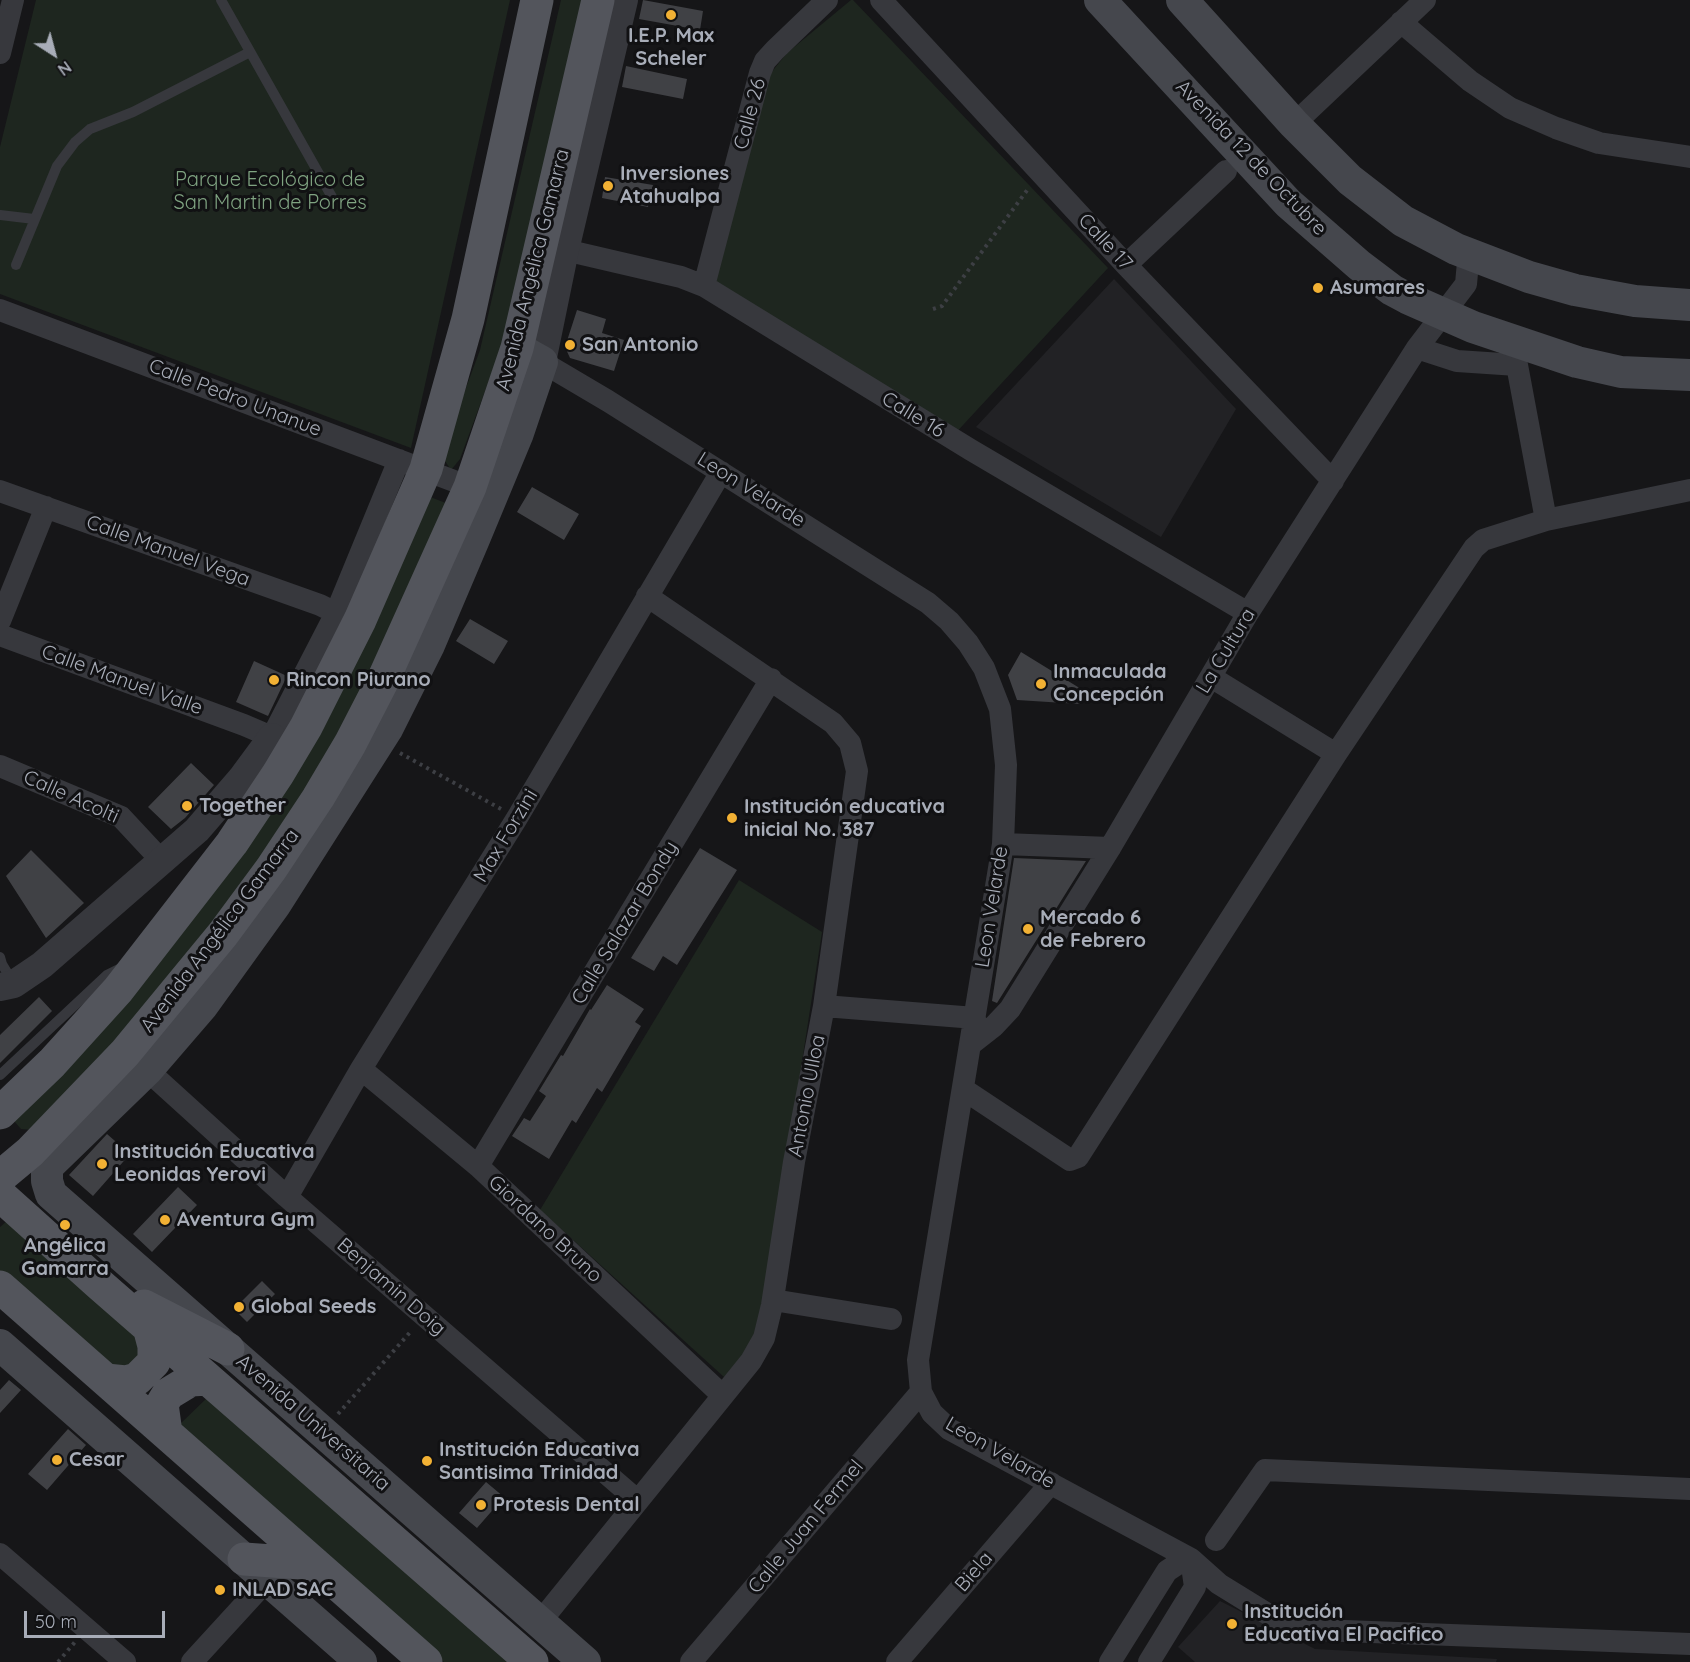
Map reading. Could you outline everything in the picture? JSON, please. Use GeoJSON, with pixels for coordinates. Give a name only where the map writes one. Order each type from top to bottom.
{"type":"FeatureCollection","features":[{"type":"Feature","properties":{"kind":"main road"},"geometry":{"type":"LineString","coordinates":[[0,1113],[84,1028],[146,956],[241,830],[306,727],[360,620],[412,464],[468,319],[537,0]]}},
{"type":"Feature","properties":{"kind":"main road","name":"Avenida Angélica Gamarra"},"geometry":{"type":"LineString","coordinates":[[47,1181],[47,1167],[147,1071],[203,1005],[275,905],[380,741],[433,634],[518,433],[530,355],[598,0]]}},
{"type":"Feature","properties":{"kind":"main road","name":"Avenida 12 de Octubre"},"geometry":{"type":"LineString","coordinates":[[1101,0],[1288,203],[1359,265],[1392,290],[1473,327],[1578,362],[1621,372],[1690,375]]}},
{"type":"Feature","properties":{"kind":"main road"},"geometry":{"type":"LineString","coordinates":[[1192,3],[1294,124],[1350,180],[1403,221],[1467,253],[1529,277],[1575,290],[1635,301],[1690,305]]}},
{"type":"Feature","properties":{"kind":"main road","name":"Avenida Angélica Gamarra"},"geometry":{"type":"LineString","coordinates":[[0,1178],[30,1152],[87,1095],[156,1017],[223,934],[271,869],[312,807],[350,744],[383,680],[530,355]]}},
{"type":"Feature","properties":{"kind":"main road"},"geometry":{"type":"LineString","coordinates":[[278,774],[258,731],[306,727]]}},
{"type":"Feature","properties":{"kind":"main road"},"geometry":{"type":"LineString","coordinates":[[0,1139],[8,1147],[18,1152],[30,1152]]}},
{"type":"Feature","properties":{"kind":"main road","name":"Avenida Universitaria"},"geometry":{"type":"LineString","coordinates":[[47,1181],[51,1194],[585,1662]]}},
{"type":"Feature","properties":{"kind":"main road","name":"Avenida Universitaria"},"geometry":{"type":"LineString","coordinates":[[0,1195],[532,1662]]}},
{"type":"Feature","properties":{"kind":"main road"},"geometry":{"type":"LineString","coordinates":[[99,1284],[228,1349]]}},
{"type":"Feature","properties":{"kind":"main road"},"geometry":{"type":"LineString","coordinates":[[0,1287],[426,1662]]}},
{"type":"Feature","properties":{"kind":"main road"},"geometry":{"type":"LineString","coordinates":[[106,1380],[126,1382],[137,1379],[154,1362],[154,1346],[149,1327]]}},
{"type":"Feature","properties":{"kind":"main road"},"geometry":{"type":"LineString","coordinates":[[0,1344],[361,1662]]}},
{"type":"Feature","properties":{"kind":"main road"},"geometry":{"type":"LineString","coordinates":[[166,1433],[162,1404],[168,1394],[191,1380],[208,1379]]}},
{"type":"Feature","properties":{"kind":"main road"},"geometry":{"type":"LineString","coordinates":[[256,1569],[315,1564]]}},
{"type":"Feature","properties":{"kind":"street"},"geometry":{"type":"LineString","coordinates":[[0,53],[13,0]]}},
{"type":"Feature","properties":{"kind":"street","name":"Avenida Angélica Gamarra"},"geometry":{"type":"LineString","coordinates":[[530,355],[565,250],[624,0]]}},
{"type":"Feature","properties":{"kind":"street","name":"Calle 26"},"geometry":{"type":"LineString","coordinates":[[704,286],[765,61],[827,0]]}},
{"type":"Feature","properties":{"kind":"street","name":"Calle 17"},"geometry":{"type":"LineString","coordinates":[[881,0],[1126,265],[1333,481]]}},
{"type":"Feature","properties":{"kind":"street"},"geometry":{"type":"LineString","coordinates":[[1294,124],[1425,0]]}},
{"type":"Feature","properties":{"kind":"street"},"geometry":{"type":"LineString","coordinates":[[1401,22],[1470,81],[1510,108],[1599,143],[1690,157]]}},
{"type":"Feature","properties":{"kind":"street"},"geometry":{"type":"LineString","coordinates":[[1126,265],[1226,171]]}},
{"type":"Feature","properties":{"kind":"street","name":"Calle 16"},"geometry":{"type":"LineString","coordinates":[[565,250],[681,277],[704,286],[970,450],[1248,614]]}},
{"type":"Feature","properties":{"kind":"street","name":"La Cultura"},"geometry":{"type":"LineString","coordinates":[[971,1044],[994,1026],[1010,1009],[1110,849],[1248,614],[1417,348],[1466,284],[1467,253]]}},
{"type":"Feature","properties":{"kind":"street","name":"Calle Pedro Unanue"},"geometry":{"type":"LineString","coordinates":[[0,310],[470,487]]}},
{"type":"Feature","properties":{"kind":"street"},"geometry":{"type":"LineString","coordinates":[[1417,348],[1457,362],[1516,365],[1578,362]]}},
{"type":"Feature","properties":{"kind":"street","name":"Leon Velarde"},"geometry":{"type":"LineString","coordinates":[[530,355],[721,471],[928,603],[949,621],[968,643],[984,668],[1000,709],[1006,765],[1003,844],[918,1360],[921,1392],[932,1413],[949,1429],[1191,1559],[1219,1584],[1292,1629],[1690,1644]]}},
{"type":"Feature","properties":{"kind":"street"},"geometry":{"type":"LineString","coordinates":[[1516,365],[1546,520]]}},
{"type":"Feature","properties":{"kind":"street"},"geometry":{"type":"LineString","coordinates":[[7,985],[42,965],[197,830],[217,808],[258,731],[336,613],[412,464]]}},
{"type":"Feature","properties":{"kind":"street","name":"Max Forzini"},"geometry":{"type":"LineString","coordinates":[[287,1197],[361,1069],[517,818],[721,471]]}},
{"type":"Feature","properties":{"kind":"street"},"geometry":{"type":"LineString","coordinates":[[963,1089],[1070,1160],[1078,1157],[1336,754],[1474,548],[1483,540],[1546,520],[1690,490]]}},
{"type":"Feature","properties":{"kind":"street","name":"Calle Manuel Vega"},"geometry":{"type":"LineString","coordinates":[[0,491],[320,605],[336,613]]}},
{"type":"Feature","properties":{"kind":"street"},"geometry":{"type":"LineString","coordinates":[[0,621],[46,507]]}},
{"type":"Feature","properties":{"kind":"street","name":"Antonio Ulloa"},"geometry":{"type":"LineString","coordinates":[[540,1622],[751,1361],[764,1338],[773,1299],[794,1162],[824,1006],[857,771],[850,743],[833,723],[647,596]]}},
{"type":"Feature","properties":{"kind":"street","name":"Calle Manuel Valle"},"geometry":{"type":"LineString","coordinates":[[0,635],[258,731]]}},
{"type":"Feature","properties":{"kind":"street"},"geometry":{"type":"LineString","coordinates":[[1211,677],[1336,754]]}},
{"type":"Feature","properties":{"kind":"street","name":"Calle Salazar Bondy"},"geometry":{"type":"LineString","coordinates":[[478,1166],[771,679]]}},
{"type":"Feature","properties":{"kind":"street","name":"Calle Acolti"},"geometry":{"type":"LineString","coordinates":[[0,766],[121,817],[162,861]]}},
{"type":"Feature","properties":{"kind":"street"},"geometry":{"type":"LineString","coordinates":[[217,808],[241,830]]}},
{"type":"Feature","properties":{"kind":"street"},"geometry":{"type":"LineString","coordinates":[[1003,844],[1110,849]]}},
{"type":"Feature","properties":{"kind":"street"},"geometry":{"type":"LineString","coordinates":[[824,1006],[975,1018]]}},
{"type":"Feature","properties":{"kind":"street","name":"Giordano Bruno"},"geometry":{"type":"LineString","coordinates":[[361,1069],[478,1166],[722,1395]]}},
{"type":"Feature","properties":{"kind":"street","name":"Benjamin Doig"},"geometry":{"type":"LineString","coordinates":[[147,1071],[287,1197],[638,1501]]}},
{"type":"Feature","properties":{"kind":"street"},"geometry":{"type":"LineString","coordinates":[[773,1299],[891,1319]]}},
{"type":"Feature","properties":{"kind":"street","name":"Calle Juan Fermel"},"geometry":{"type":"LineString","coordinates":[[691,1662],[921,1392]]}},
{"type":"Feature","properties":{"kind":"street"},"geometry":{"type":"LineString","coordinates":[[1216,1540],[1265,1470],[1690,1489]]}},
{"type":"Feature","properties":{"kind":"street","name":"Biela"},"geometry":{"type":"LineString","coordinates":[[897,1662],[1051,1483]]}},
{"type":"Feature","properties":{"kind":"street"},"geometry":{"type":"LineString","coordinates":[[0,1554],[125,1662]]}},
{"type":"Feature","properties":{"kind":"street"},"geometry":{"type":"LineString","coordinates":[[1110,1662],[1167,1571],[1191,1559],[1195,1587],[1149,1662]]}},
{"type":"Feature","properties":{"kind":"street"},"geometry":{"type":"LineString","coordinates":[[192,1662],[256,1569]]}},
{"type":"Feature","properties":{"kind":"lane"},"geometry":{"type":"LineString","coordinates":[[221,0],[332,197]]}},
{"type":"Feature","properties":{"kind":"lane"},"geometry":{"type":"LineString","coordinates":[[16,265],[57,165],[75,142],[90,129],[134,112],[250,52]]}},
{"type":"Feature","properties":{"kind":"lane"},"geometry":{"type":"LineString","coordinates":[[0,215],[34,219]]}},
{"type":"Feature","properties":{"kind":"lane"},"geometry":{"type":"LineString","coordinates":[[0,1075],[107,975],[146,956]]}},
{"type":"Feature","properties":{"kind":"lane"},"geometry":{"type":"LineString","coordinates":[[0,957],[7,985]]}},
{"type":"Feature","properties":{"kind":"path"},"geometry":{"type":"LineString","coordinates":[[933,309],[942,306],[1033,182]]}},
{"type":"Feature","properties":{"kind":"path"},"geometry":{"type":"LineString","coordinates":[[380,741],[517,818]]}},
{"type":"Feature","properties":{"kind":"path"},"geometry":{"type":"LineString","coordinates":[[323,1431],[425,1316]]}},
{"type":"Feature","properties":{"kind":"shaded area"},"geometry":{"type":"Polygon","coordinates":[[[1114,279],[1236,409],[1161,537],[976,427],[1114,279]]]}},
{"type":"Feature","properties":{"kind":"shaded area","name":"Institución Educativa El Pacifico"},"geometry":{"type":"Polygon","coordinates":[[[1220,1601],[1315,1649],[1497,1659],[1496,1662],[1195,1662],[1178,1647],[1220,1601]]]}},
{"type":"Feature","properties":{"kind":"green space","name":"Parque Ecológico de San Martin de Porres"},"geometry":{"type":"Polygon","coordinates":[[[36,0],[510,0],[411,448],[0,294],[0,147],[36,0]]]}},
{"type":"Feature","properties":{"kind":"green space"},"geometry":{"type":"Polygon","coordinates":[[[561,0],[586,0],[502,345],[460,459],[451,470],[441,455],[480,350],[561,0]]]}},
{"type":"Feature","properties":{"kind":"green space"},"geometry":{"type":"Polygon","coordinates":[[[851,0],[1108,268],[952,437],[712,289],[766,79],[787,53],[851,0]]]}},
{"type":"Feature","properties":{"kind":"green space"},"geometry":{"type":"Polygon","coordinates":[[[425,495],[451,505],[339,746],[183,969],[33,1130],[21,1129],[14,1121],[138,977],[425,495]]]}},
{"type":"Feature","properties":{"kind":"green space"},"geometry":{"type":"Polygon","coordinates":[[[739,880],[822,932],[765,1301],[757,1333],[745,1358],[724,1377],[540,1210],[739,880]]]}},
{"type":"Feature","properties":{"kind":"green space"},"geometry":{"type":"Polygon","coordinates":[[[7,1221],[137,1337],[141,1354],[128,1369],[103,1364],[0,1274],[0,1227],[7,1221]]]}},
{"type":"Feature","properties":{"kind":"green space"},"geometry":{"type":"Polygon","coordinates":[[[210,1395],[514,1662],[444,1662],[176,1428],[210,1395]]]}},
{"type":"Feature","properties":{"kind":"building","name":"I.E.P. Max Scheler"},"geometry":{"type":"Polygon","coordinates":[[[643,0],[703,11],[700,30],[639,19],[643,0]]]}},
{"type":"Feature","properties":{"kind":"building"},"geometry":{"type":"Polygon","coordinates":[[[626,66],[687,79],[683,99],[622,87],[626,66]]]}},
{"type":"Feature","properties":{"kind":"building"},"geometry":{"type":"Polygon","coordinates":[[[605,177],[653,185],[648,207],[602,198],[605,177]]]}},
{"type":"Feature","properties":{"kind":"building"},"geometry":{"type":"Polygon","coordinates":[[[577,310],[606,319],[602,333],[624,340],[614,371],[570,358],[565,347],[577,310]]]}},
{"type":"Feature","properties":{"kind":"building"},"geometry":{"type":"Polygon","coordinates":[[[532,487],[579,514],[564,540],[517,512],[532,487]]]}},
{"type":"Feature","properties":{"kind":"building"},"geometry":{"type":"Polygon","coordinates":[[[470,619],[508,641],[494,664],[456,641],[470,619]]]}},
{"type":"Feature","properties":{"kind":"building","name":"Inmaculada Concepción"},"geometry":{"type":"Polygon","coordinates":[[[1021,652],[1086,692],[1080,704],[1017,700],[1008,675],[1021,652]]]}},
{"type":"Feature","properties":{"kind":"building"},"geometry":{"type":"Polygon","coordinates":[[[254,661],[287,676],[268,716],[236,702],[254,661]]]}},
{"type":"Feature","properties":{"kind":"building"},"geometry":{"type":"Polygon","coordinates":[[[191,763],[214,785],[185,818],[171,829],[148,807],[191,763]]]}},
{"type":"Feature","properties":{"kind":"building"},"geometry":{"type":"Polygon","coordinates":[[[700,848],[737,870],[677,965],[663,956],[654,971],[631,958],[700,848]]]}},
{"type":"Feature","properties":{"kind":"building"},"geometry":{"type":"Polygon","coordinates":[[[31,850],[84,903],[46,938],[6,876],[31,850]]]}},
{"type":"Feature","properties":{"kind":"building","name":"Mercado 6 de Febrero"},"geometry":{"type":"Polygon","coordinates":[[[1014,858],[1086,861],[997,1003],[992,1001],[1014,858]]]}},
{"type":"Feature","properties":{"kind":"building"},"geometry":{"type":"Polygon","coordinates":[[[607,985],[644,1009],[635,1022],[641,1026],[602,1092],[597,1088],[576,1123],[572,1120],[549,1159],[512,1136],[524,1118],[530,1121],[546,1096],[539,1091],[607,985]]]}},
{"type":"Feature","properties":{"kind":"building"},"geometry":{"type":"Polygon","coordinates":[[[39,997],[52,1011],[0,1063],[0,1035],[39,997]]]}},
{"type":"Feature","properties":{"kind":"building"},"geometry":{"type":"Polygon","coordinates":[[[107,1134],[130,1154],[93,1196],[69,1175],[107,1134]]]}},
{"type":"Feature","properties":{"kind":"building","name":"Aventura Gym"},"geometry":{"type":"Polygon","coordinates":[[[178,1187],[197,1205],[152,1252],[133,1234],[178,1187]]]}},
{"type":"Feature","properties":{"kind":"building"},"geometry":{"type":"Polygon","coordinates":[[[262,1281],[275,1294],[247,1322],[234,1309],[262,1281]]]}},
{"type":"Feature","properties":{"kind":"building"},"geometry":{"type":"Polygon","coordinates":[[[9,1380],[21,1390],[0,1413],[0,1390],[9,1380]]]}},
{"type":"Feature","properties":{"kind":"building","name":"Cesar"},"geometry":{"type":"Polygon","coordinates":[[[68,1429],[86,1445],[47,1490],[28,1474],[68,1429]]]}},
{"type":"Feature","properties":{"kind":"building","name":"Protesis Dental"},"geometry":{"type":"Polygon","coordinates":[[[486,1482],[504,1497],[477,1528],[459,1513],[486,1482]]]}},
{"type":"Feature","properties":{"kind":"place","name":"I.E.P. Max Scheler"},"geometry":{"type":"Point","coordinates":[671,15]}},
{"type":"Feature","properties":{"kind":"place","name":"Inversiones Atahualpa"},"geometry":{"type":"Point","coordinates":[608,186]}},
{"type":"Feature","properties":{"kind":"place","name":"Asumares"},"geometry":{"type":"Point","coordinates":[1318,288]}},
{"type":"Feature","properties":{"kind":"place","name":"San Antonio"},"geometry":{"type":"Point","coordinates":[570,345]}},
{"type":"Feature","properties":{"kind":"place","name":"Rincon Piurano"},"geometry":{"type":"Point","coordinates":[274,680]}},
{"type":"Feature","properties":{"kind":"place","name":"Inmaculada Concepción"},"geometry":{"type":"Point","coordinates":[1041,684]}},
{"type":"Feature","properties":{"kind":"place","name":"Together"},"geometry":{"type":"Point","coordinates":[187,806]}},
{"type":"Feature","properties":{"kind":"place","name":"Institución educativa inicial No. 387"},"geometry":{"type":"Point","coordinates":[732,818]}},
{"type":"Feature","properties":{"kind":"place","name":"Mercado 6 de Febrero"},"geometry":{"type":"Point","coordinates":[1028,929]}},
{"type":"Feature","properties":{"kind":"place","name":"Institución Educativa Leonidas Yerovi"},"geometry":{"type":"Point","coordinates":[102,1164]}},
{"type":"Feature","properties":{"kind":"place","name":"Aventura Gym"},"geometry":{"type":"Point","coordinates":[165,1220]}},
{"type":"Feature","properties":{"kind":"place","name":"Angélica Gamarra"},"geometry":{"type":"Point","coordinates":[65,1225]}},
{"type":"Feature","properties":{"kind":"place","name":"Global Seeds"},"geometry":{"type":"Point","coordinates":[239,1307]}},
{"type":"Feature","properties":{"kind":"place","name":"Cesar"},"geometry":{"type":"Point","coordinates":[57,1460]}},
{"type":"Feature","properties":{"kind":"place","name":"Institución Educativa Santisima Trinidad"},"geometry":{"type":"Point","coordinates":[427,1461]}},
{"type":"Feature","properties":{"kind":"place","name":"Protesis Dental"},"geometry":{"type":"Point","coordinates":[481,1505]}},
{"type":"Feature","properties":{"kind":"place","name":"INLAD SAC"},"geometry":{"type":"Point","coordinates":[220,1590]}},
{"type":"Feature","properties":{"kind":"place","name":"Institución Educativa El Pacifico"},"geometry":{"type":"Point","coordinates":[1232,1624]}}]}
